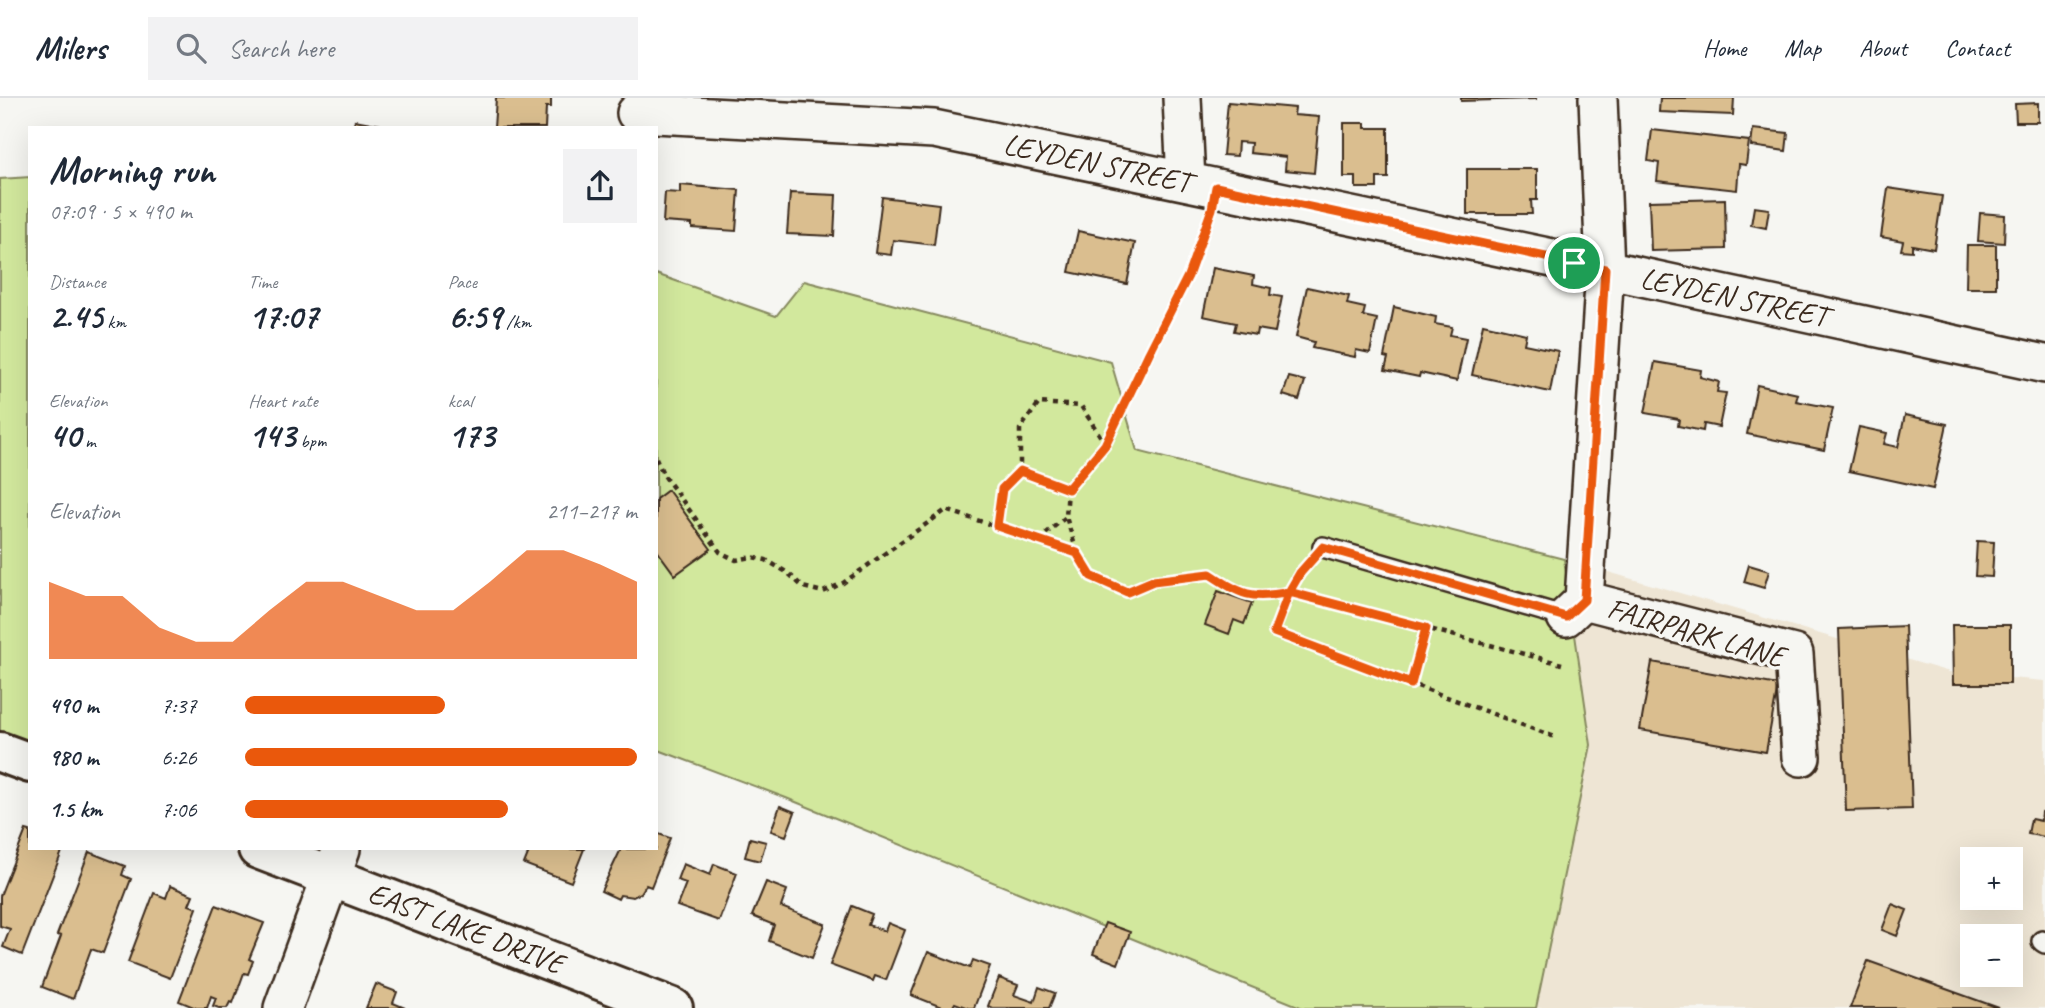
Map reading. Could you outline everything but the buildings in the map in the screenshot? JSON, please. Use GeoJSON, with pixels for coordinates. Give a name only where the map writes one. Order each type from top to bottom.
{"type":"FeatureCollection","features":[{"type":"Feature","properties":{"kind":"street"},"geometry":{"type":"LineString","coordinates":[[1182,98],[1201,184]]}},
{"type":"Feature","properties":{"kind":"street"},"geometry":{"type":"LineString","coordinates":[[1575,608],[1605,269],[1598,98]]}},
{"type":"Feature","properties":{"kind":"street","name":"LEYDEN STREET"},"geometry":{"type":"LineString","coordinates":[[634,113],[934,129],[2045,364]]}},
{"type":"Feature","properties":{"kind":"street","name":"FAIRPARK LANE"},"geometry":{"type":"LineString","coordinates":[[1575,608],[1794,654],[1801,757]]}},
{"type":"Feature","properties":{"kind":"street"},"geometry":{"type":"LineString","coordinates":[[0,752],[28,762]]}},
{"type":"Feature","properties":{"kind":"street","name":"EAST LAKE DRIVE"},"geometry":{"type":"LineString","coordinates":[[264,850],[336,862],[673,1008]]}},
{"type":"Feature","properties":{"kind":"street"},"geometry":{"type":"LineString","coordinates":[[283,1008],[336,862]]}},
{"type":"Feature","properties":{"kind":"lane"},"geometry":{"type":"LineString","coordinates":[[1323,547],[1575,608]]}},
{"type":"Feature","properties":{"kind":"path"},"geometry":{"type":"LineString","coordinates":[[1201,184],[1212,209],[1188,276],[1105,445],[1068,489],[1066,517],[1077,553],[1091,576],[1127,592],[1153,581],[1210,574],[1236,591],[1264,598],[1289,592],[1562,664]]}},
{"type":"Feature","properties":{"kind":"path"},"geometry":{"type":"LineString","coordinates":[[997,526],[1002,489],[1020,471],[1020,429],[1039,403],[1081,405],[1105,445]]}},
{"type":"Feature","properties":{"kind":"path"},"geometry":{"type":"LineString","coordinates":[[658,463],[663,474],[720,552],[736,560],[752,557],[766,559],[788,573],[803,587],[823,592],[843,583],[946,510],[1077,553]]}},
{"type":"Feature","properties":{"kind":"path"},"geometry":{"type":"LineString","coordinates":[[1020,471],[1068,489]]}},
{"type":"Feature","properties":{"kind":"path"},"geometry":{"type":"LineString","coordinates":[[1037,540],[1066,517]]}},
{"type":"Feature","properties":{"kind":"path"},"geometry":{"type":"LineString","coordinates":[[1323,547],[1300,573],[1289,592],[1274,632],[1555,737]]}},
{"type":"Feature","properties":{"kind":"path"},"geometry":{"type":"LineString","coordinates":[[1411,684],[1426,628]]}},
{"type":"Feature","properties":{"kind":"shaded area"},"geometry":{"type":"Polygon","coordinates":[[[1564,559],[1953,673],[2045,681],[2045,1008],[1536,1008],[1591,745],[1564,559]]]}},
{"type":"Feature","properties":{"kind":"green space"},"geometry":{"type":"Polygon","coordinates":[[[28,177],[28,759],[0,747],[0,179],[28,177]]]}},
{"type":"Feature","properties":{"kind":"green space"},"geometry":{"type":"Polygon","coordinates":[[[658,275],[776,316],[804,281],[1111,362],[1137,451],[1564,559],[1591,745],[1536,1008],[1303,1008],[786,798],[658,750],[658,275]]]}},
{"type":"Feature","properties":{"kind":"route"},"geometry":{"type":"LineString","coordinates":[[1574,263],[1216,187],[1212,209],[1188,276],[1105,445],[1068,489],[1020,471],[1002,489],[997,526],[1077,553],[1091,576],[1127,592],[1153,581],[1210,574],[1236,591],[1264,598],[1289,592],[1274,632],[1411,684],[1426,628],[1289,592],[1300,573],[1323,547],[1566,617],[1584,600],[1605,269],[1574,263]]}}]}
